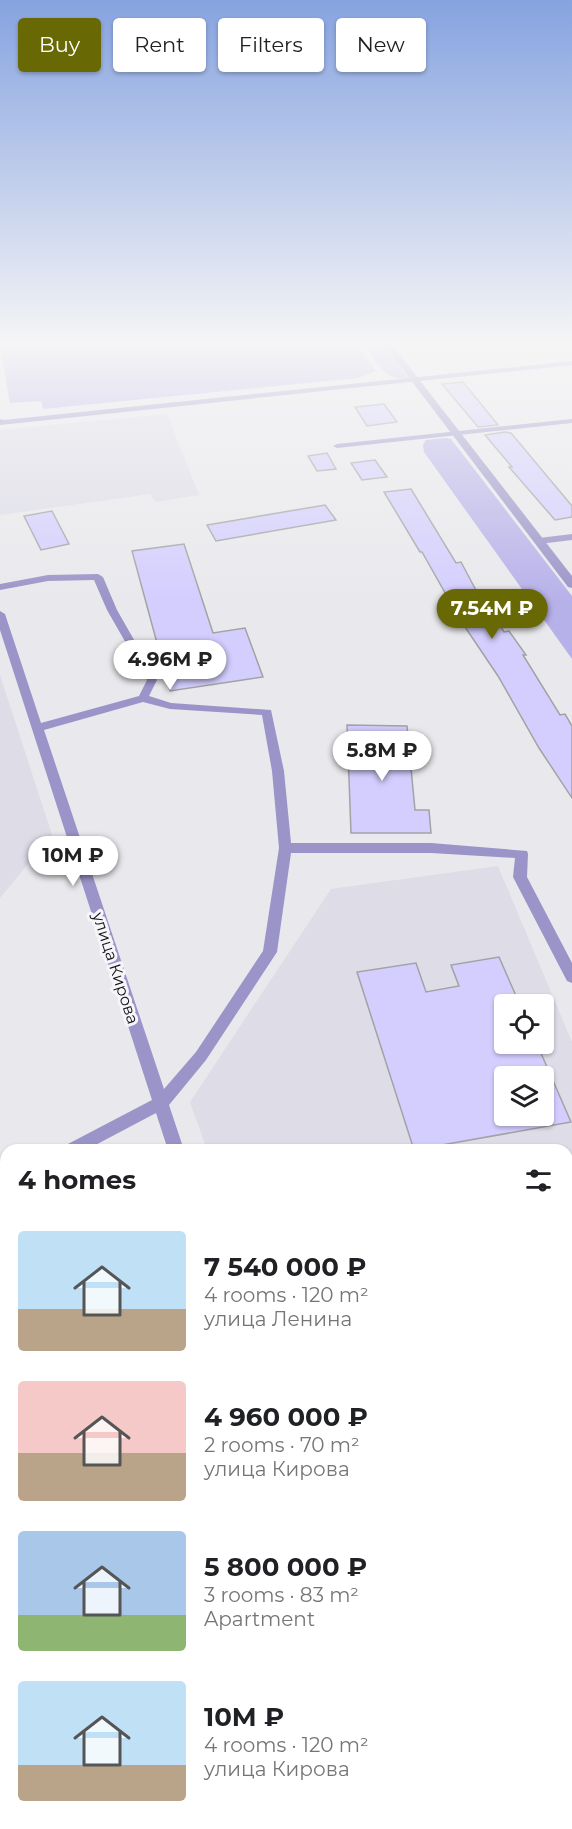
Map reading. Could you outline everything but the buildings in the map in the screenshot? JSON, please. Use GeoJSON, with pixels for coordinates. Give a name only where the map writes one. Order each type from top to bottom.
{"type":"FeatureCollection","features":[{"type":"Feature","properties":{"kind":"street"},"geometry":{"type":"LineString","coordinates":[[453,431],[572,584]]}},
{"type":"Feature","properties":{"kind":"street"},"geometry":{"type":"LineString","coordinates":[[337,446],[479,431]]}},
{"type":"Feature","properties":{"kind":"street"},"geometry":{"type":"LineString","coordinates":[[539,541],[572,537]]}},
{"type":"Feature","properties":{"kind":"street"},"geometry":{"type":"LineString","coordinates":[[0,587],[48,578],[98,577],[112,610],[153,680],[143,698]]}},
{"type":"Feature","properties":{"kind":"street","name":"улица Кирова"},"geometry":{"type":"LineString","coordinates":[[0,614],[175,1144]]}},
{"type":"Feature","properties":{"kind":"street"},"geometry":{"type":"LineString","coordinates":[[37,728],[143,698],[170,706],[267,712],[278,771],[285,848],[270,952],[201,1056],[161,1103],[83,1144]]}},
{"type":"Feature","properties":{"kind":"street"},"geometry":{"type":"LineString","coordinates":[[285,848],[431,848],[522,854],[520,876],[572,977]]}},
{"type":"Feature","properties":{"kind":"shaded area"},"geometry":{"type":"Polygon","coordinates":[[[0,431],[174,431],[199,495],[156,502],[150,494],[0,515],[0,431]]]}},
{"type":"Feature","properties":{"kind":"shaded area"},"geometry":{"type":"Polygon","coordinates":[[[451,439],[572,596],[572,659],[424,452],[423,445],[426,440],[451,439]]]}},
{"type":"Feature","properties":{"kind":"shaded area"},"geometry":{"type":"Polygon","coordinates":[[[0,675],[52,835],[0,898],[0,675]]]}},
{"type":"Feature","properties":{"kind":"shaded area"},"geometry":{"type":"Polygon","coordinates":[[[498,866],[552,994],[494,994],[494,1054],[554,1054],[554,999],[572,1042],[572,1144],[205,1144],[190,1102],[331,889],[498,866]]]}}]}
